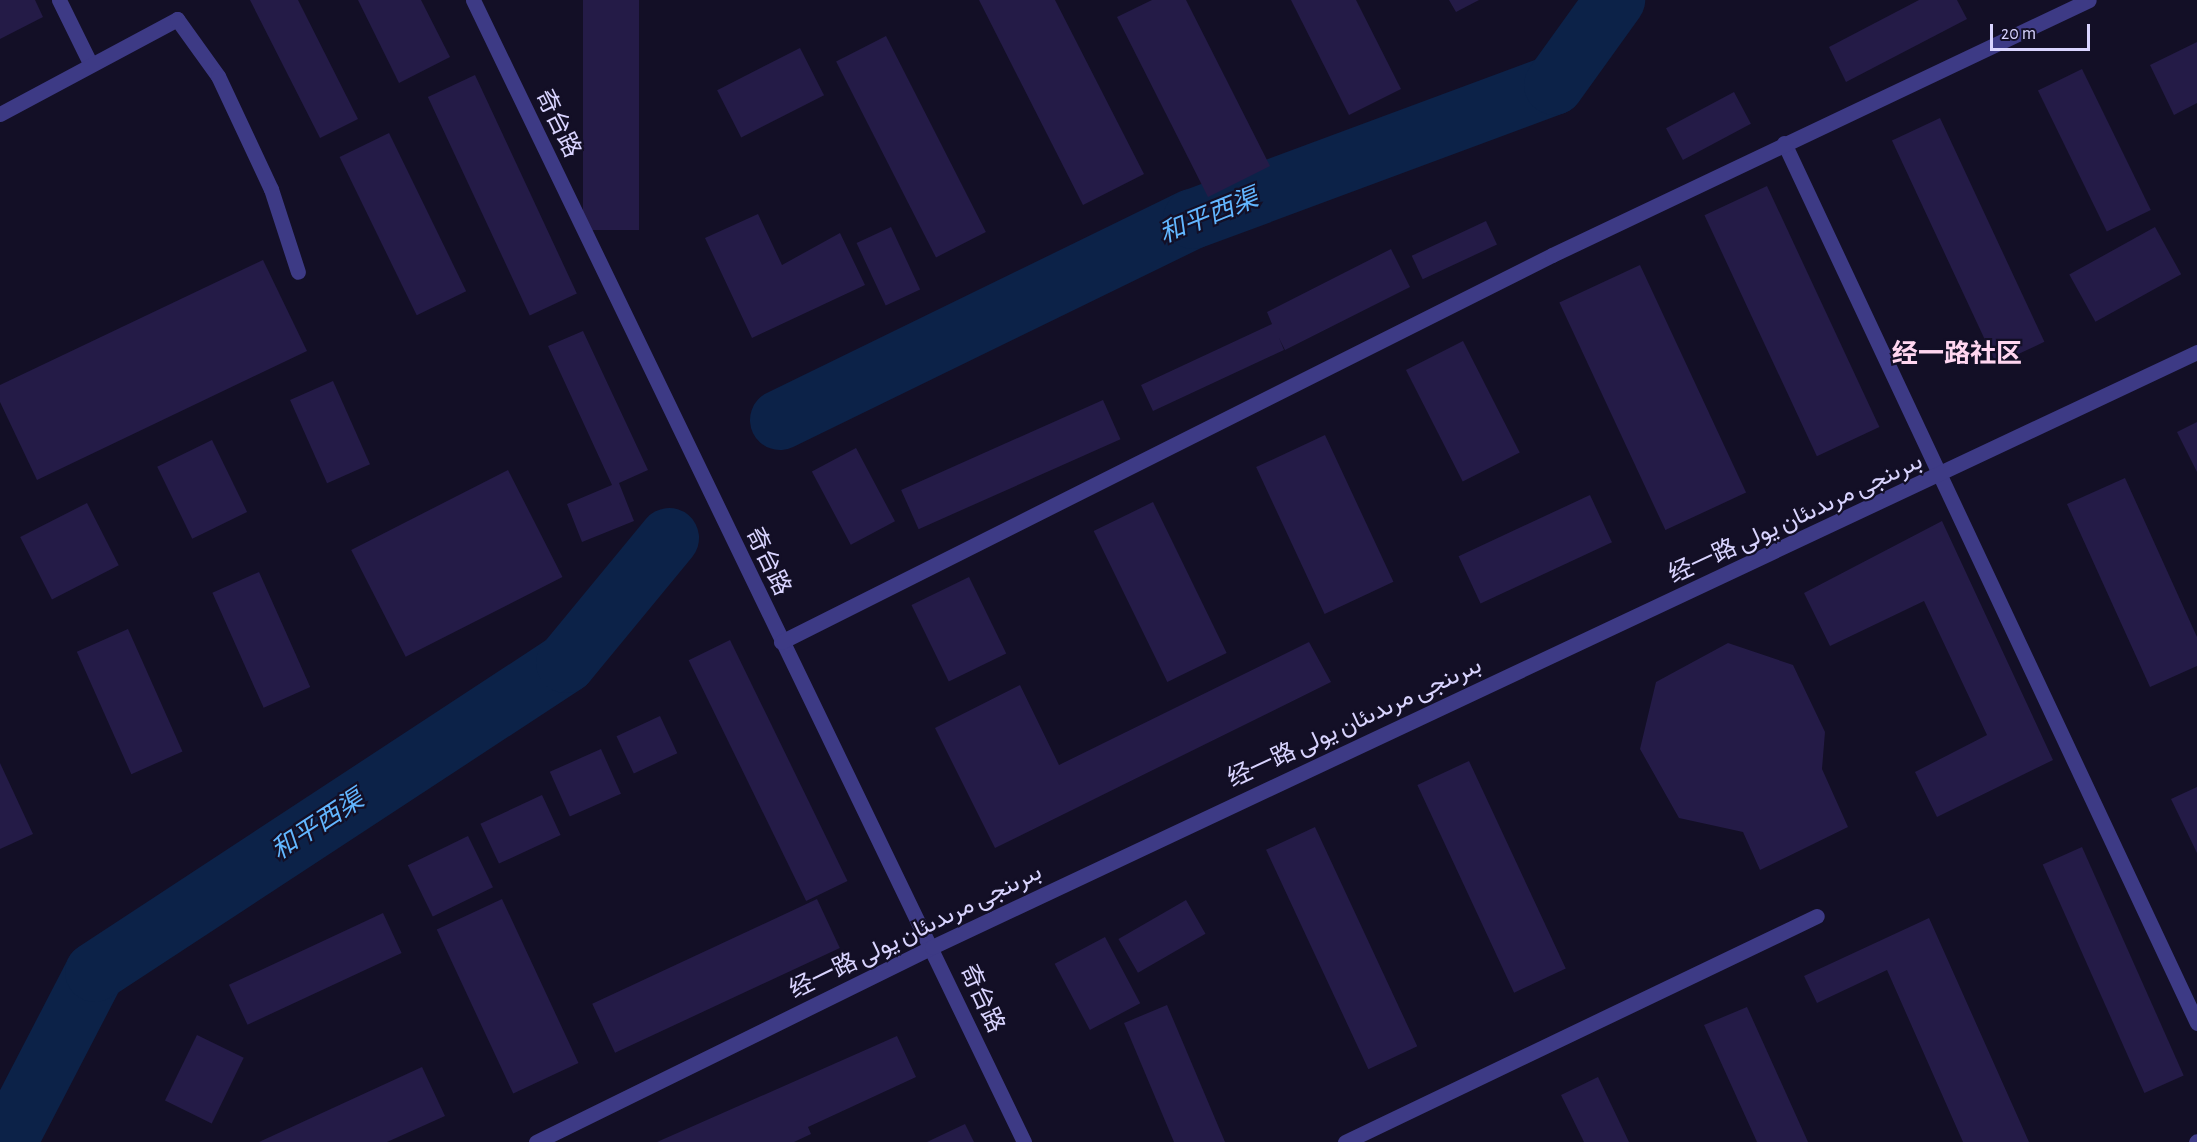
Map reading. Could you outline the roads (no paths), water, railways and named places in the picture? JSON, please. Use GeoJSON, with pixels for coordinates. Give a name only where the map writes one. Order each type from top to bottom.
{"type":"FeatureCollection","features":[{"type":"Feature","properties":{"kind":"street"},"geometry":{"type":"LineString","coordinates":[[59,0],[92,65]]}},
{"type":"Feature","properties":{"kind":"street","name":"奇台路"},"geometry":{"type":"LineString","coordinates":[[473,0],[781,642],[932,947],[1024,1142]]}},
{"type":"Feature","properties":{"kind":"street"},"geometry":{"type":"LineString","coordinates":[[781,642],[1784,143],[2089,0]]}},
{"type":"Feature","properties":{"kind":"street"},"geometry":{"type":"LineString","coordinates":[[0,114],[177,19],[218,76],[270,189],[298,272]]}},
{"type":"Feature","properties":{"kind":"street"},"geometry":{"type":"LineString","coordinates":[[1784,143],[1939,478],[2197,1023]]}},
{"type":"Feature","properties":{"kind":"street","name":"经一路 بىرىنجى مرىدىئان يولى"},"geometry":{"type":"LineString","coordinates":[[536,1142],[932,947],[1939,478],[2197,352]]}},
{"type":"Feature","properties":{"kind":"street"},"geometry":{"type":"LineString","coordinates":[[1345,1142],[1817,916]]}},
{"type":"Feature","properties":{"kind":"waterway","name":"和平西渠"},"geometry":{"type":"LineString","coordinates":[[780,420],[1193,219],[1554,85],[1615,0]]}},
{"type":"Feature","properties":{"kind":"waterway","name":"和平西渠"},"geometry":{"type":"LineString","coordinates":[[7,1142],[95,972],[566,663],[669,538]]}},
{"type":"Feature","properties":{"kind":"district","name":"经一路社区"},"geometry":{"type":"Point","coordinates":[1957,355]}}]}
